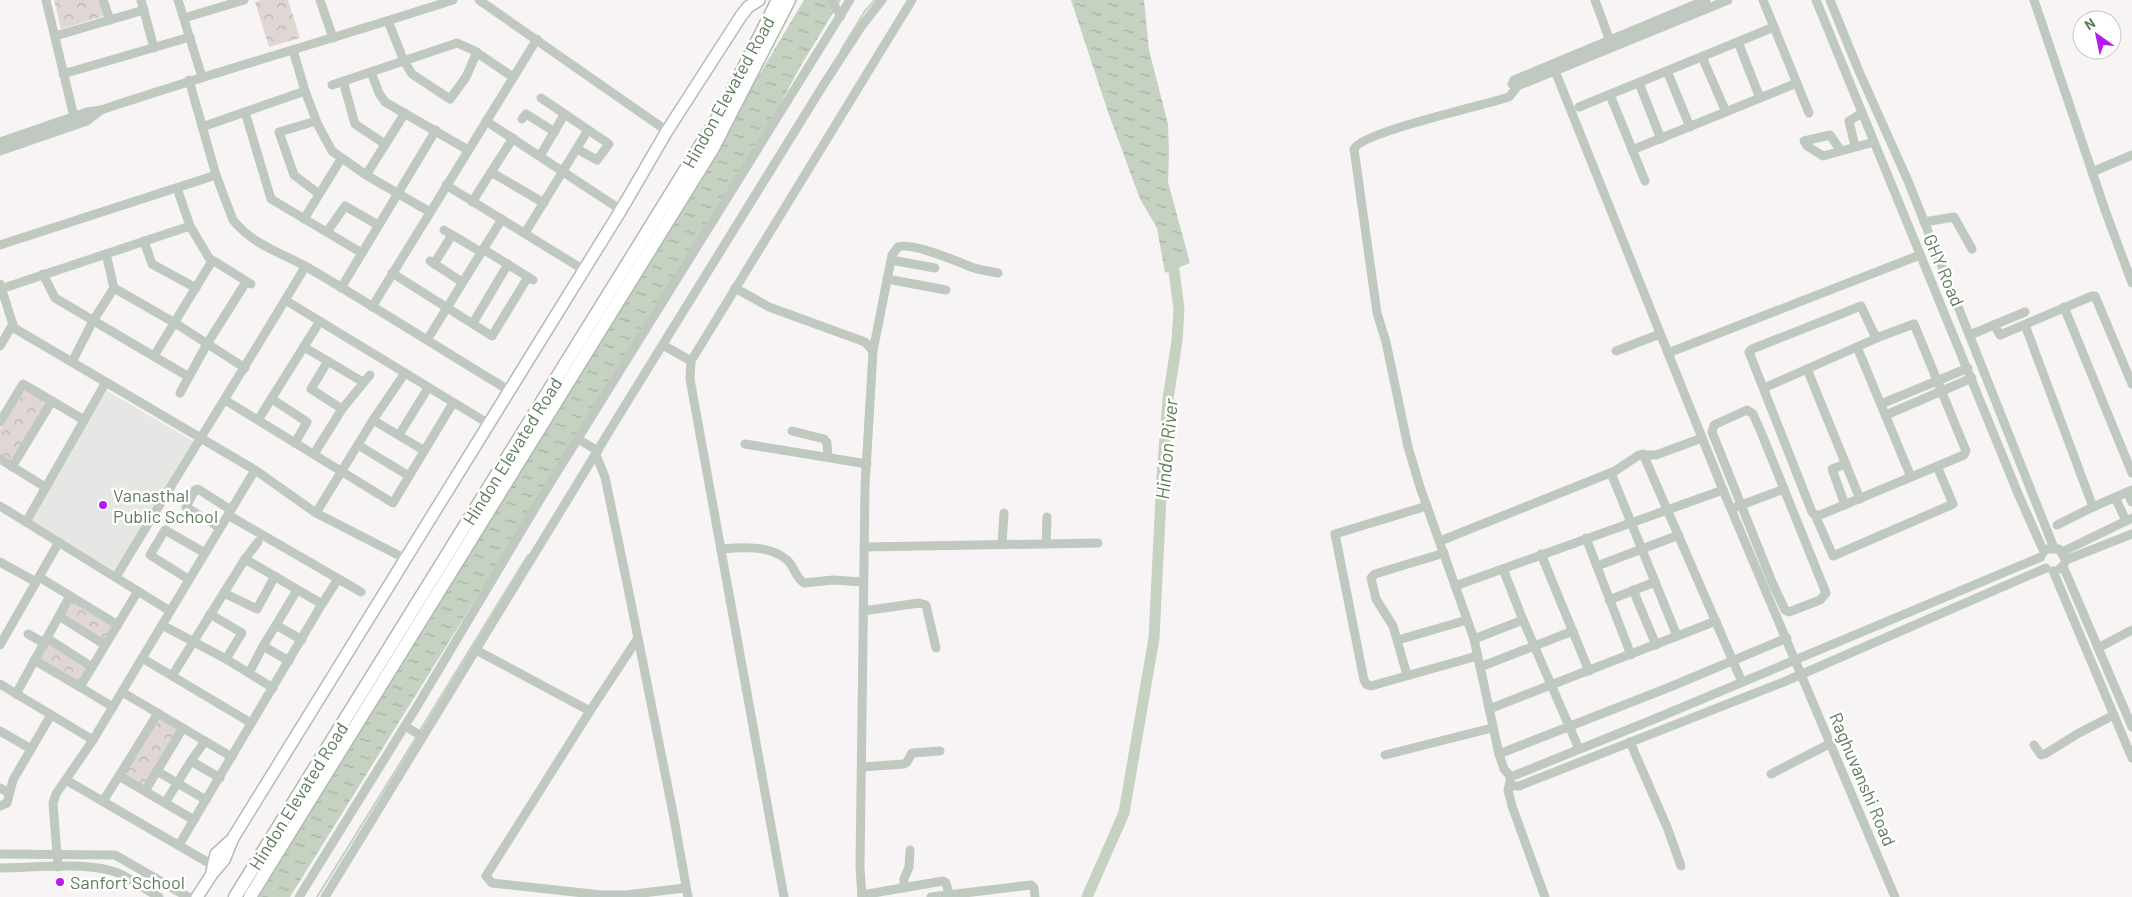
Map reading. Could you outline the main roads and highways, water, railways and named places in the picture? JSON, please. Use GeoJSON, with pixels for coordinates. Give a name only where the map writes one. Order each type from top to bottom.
{"type":"FeatureCollection","features":[{"type":"Feature","properties":{"kind":"highway","name":"Hindon Elevated Road"},"geometry":{"type":"LineString","coordinates":[[235,897],[722,110],[778,0]]}},
{"type":"Feature","properties":{"kind":"highway","name":"Hindon Elevated Road"},"geometry":{"type":"LineString","coordinates":[[250,897],[713,148],[789,0]]}},
{"type":"Feature","properties":{"kind":"main road"},"geometry":{"type":"LineString","coordinates":[[197,897],[213,870],[224,860],[233,838],[510,391],[667,131],[741,16],[748,7],[759,0]]}},
{"type":"Feature","properties":{"kind":"water"},"geometry":{"type":"Polygon","coordinates":[[[804,0],[841,0],[800,67],[754,154],[290,897],[251,897],[536,428],[752,87],[804,0]]]}},
{"type":"Feature","properties":{"kind":"water"},"geometry":{"type":"Polygon","coordinates":[[[1071,0],[1144,0],[1149,50],[1168,124],[1168,182],[1190,263],[1165,273],[1157,228],[1140,199],[1108,112],[1071,0]]]}},
{"type":"Feature","properties":{"kind":"waterway"},"geometry":{"type":"LineString","coordinates":[[841,50],[865,11],[875,0]]}},
{"type":"Feature","properties":{"kind":"waterway","name":"Hindon River"},"geometry":{"type":"LineString","coordinates":[[1087,897],[1124,813],[1154,638],[1162,476],[1168,399],[1177,341],[1179,309],[1172,255]]}},
{"type":"Feature","properties":{"kind":"waterway"},"geometry":{"type":"LineString","coordinates":[[419,732],[528,555]]}},
{"type":"Feature","properties":{"kind":"waterway"},"geometry":{"type":"LineString","coordinates":[[317,897],[417,736]]}},
{"type":"Feature","properties":{"kind":"place","name":"Vanasthal Public School"},"geometry":{"type":"Point","coordinates":[103,505]}},
{"type":"Feature","properties":{"kind":"place","name":"Sanfort School"},"geometry":{"type":"Point","coordinates":[60,882]}}]}
